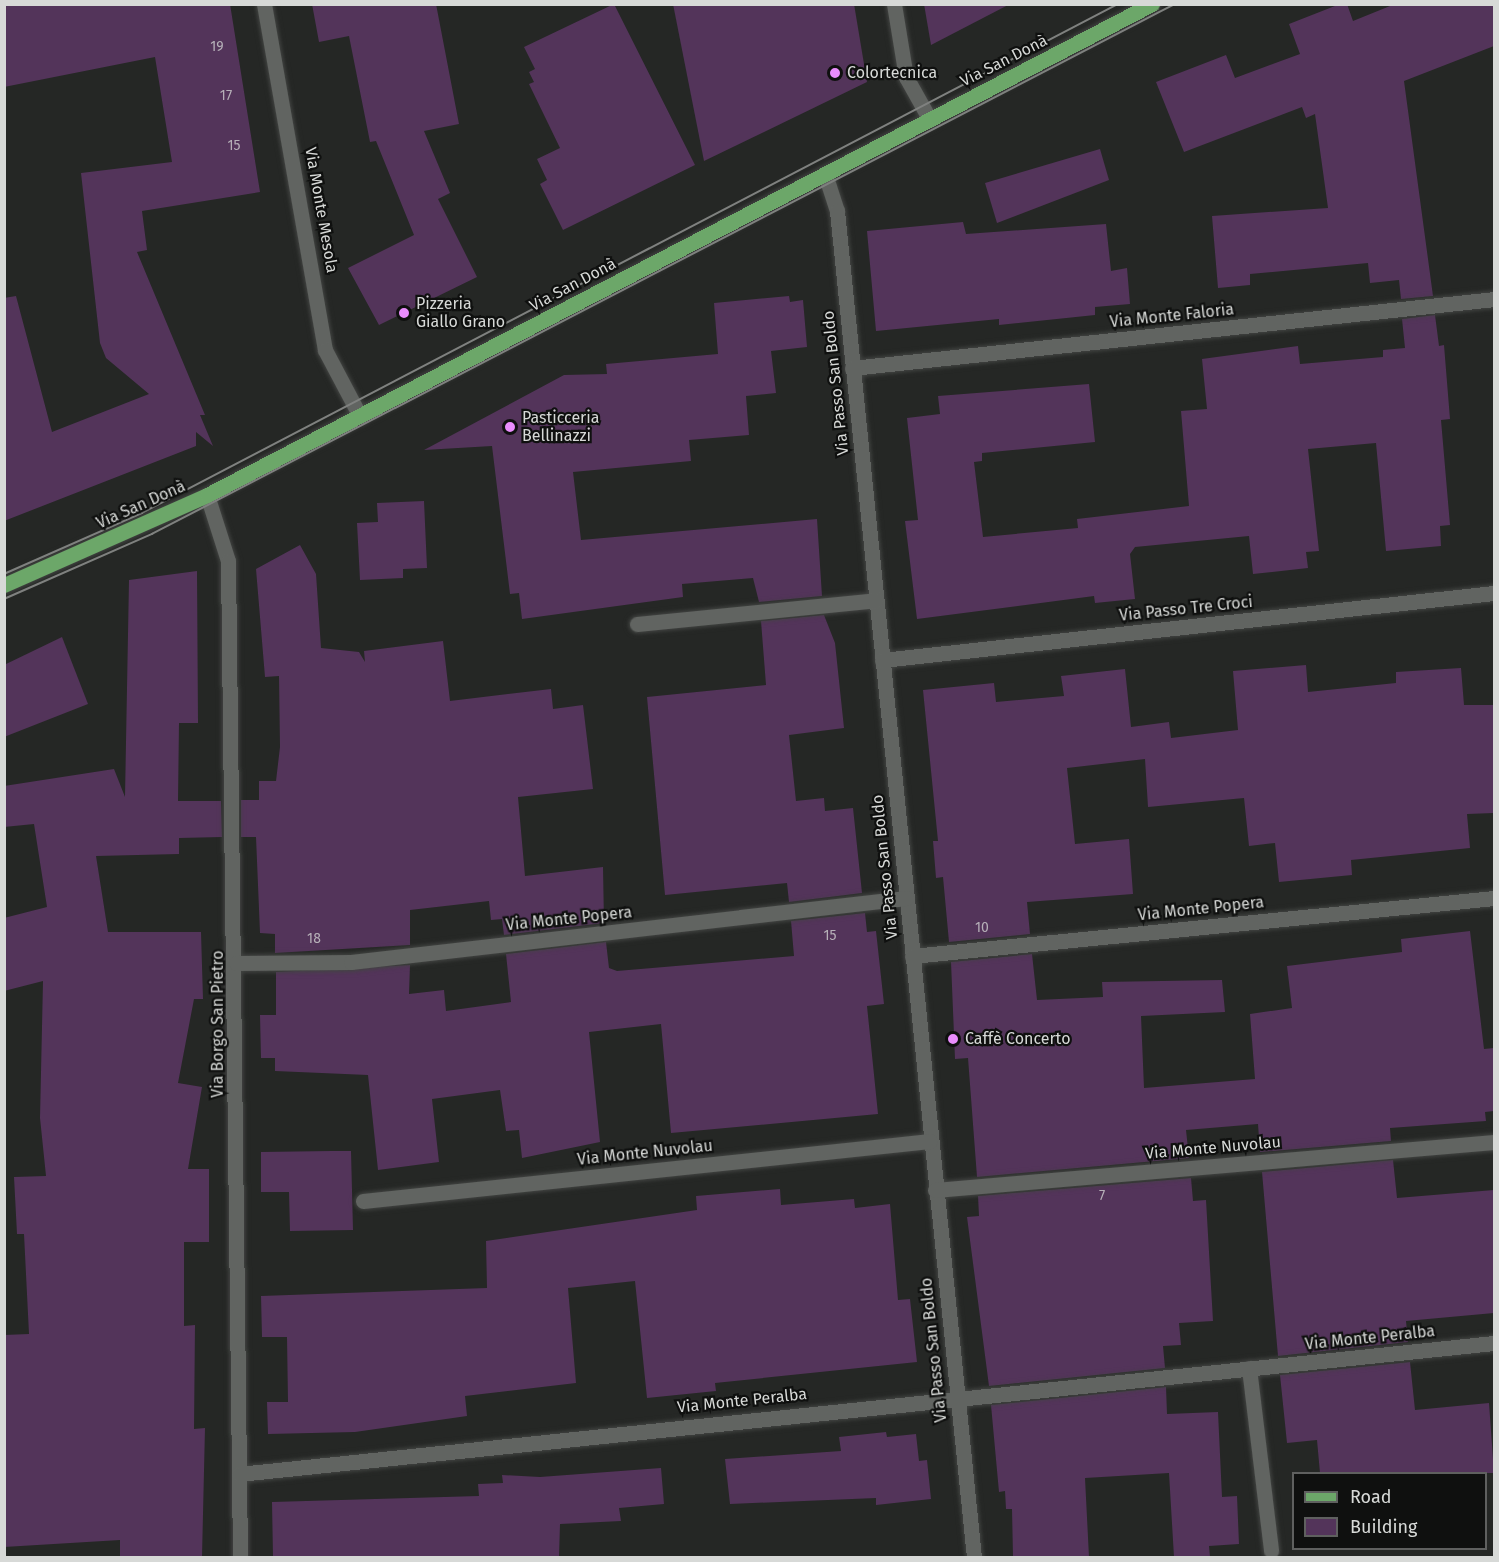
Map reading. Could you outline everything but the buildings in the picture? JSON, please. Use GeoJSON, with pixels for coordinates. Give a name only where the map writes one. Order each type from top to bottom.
{"type":"FeatureCollection","features":[{"type":"Feature","properties":{"kind":"main road","name":"Via San Donà"},"geometry":{"type":"LineString","coordinates":[[4,585],[207,495],[1152,4]]}},
{"type":"Feature","properties":{"kind":"street","name":"Via Monte Mesola"},"geometry":{"type":"LineString","coordinates":[[264,4],[325,350],[360,416]]}},
{"type":"Feature","properties":{"kind":"street"},"geometry":{"type":"LineString","coordinates":[[894,4],[906,77],[930,120]]}},
{"type":"Feature","properties":{"kind":"street","name":"Via Passo San Boldo"},"geometry":{"type":"LineString","coordinates":[[825,174],[837,211],[974,1557]]}},
{"type":"Feature","properties":{"kind":"street","name":"Via Monte Faloria"},"geometry":{"type":"LineString","coordinates":[[852,368],[1494,300]]}},
{"type":"Feature","properties":{"kind":"street","name":"Via Borgo San Pietro"},"geometry":{"type":"LineString","coordinates":[[207,495],[228,561],[236,963],[240,1557]]}},
{"type":"Feature","properties":{"kind":"street","name":"Via Passo Tre Croci"},"geometry":{"type":"LineString","coordinates":[[882,660],[1494,593]]}},
{"type":"Feature","properties":{"kind":"street"},"geometry":{"type":"LineString","coordinates":[[637,624],[876,600]]}},
{"type":"Feature","properties":{"kind":"street","name":"Via Monte Popera"},"geometry":{"type":"LineString","coordinates":[[912,956],[1494,897]]}},
{"type":"Feature","properties":{"kind":"street","name":"Via Monte Popera"},"geometry":{"type":"LineString","coordinates":[[236,963],[351,962],[906,898]]}},
{"type":"Feature","properties":{"kind":"street","name":"Via Monte Nuvolau"},"geometry":{"type":"LineString","coordinates":[[363,1201],[930,1141]]}},
{"type":"Feature","properties":{"kind":"street","name":"Via Monte Nuvolau"},"geometry":{"type":"LineString","coordinates":[[935,1190],[1494,1142]]}},
{"type":"Feature","properties":{"kind":"street","name":"Via Monte Peralba"},"geometry":{"type":"LineString","coordinates":[[238,1474],[956,1396],[1494,1343]]}},
{"type":"Feature","properties":{"kind":"street"},"geometry":{"type":"LineString","coordinates":[[1249,1368],[1271,1551]]}},
{"type":"Feature","properties":{"kind":"tram line"},"geometry":{"type":"LineString","coordinates":[[4,574],[142,513],[1118,4]]}},
{"type":"Feature","properties":{"kind":"tram line"},"geometry":{"type":"LineString","coordinates":[[4,599],[152,534],[1175,4]]}},
{"type":"Feature","properties":{"kind":"place","name":"Colortecnica"},"geometry":{"type":"Point","coordinates":[835,73]}},
{"type":"Feature","properties":{"kind":"place","name":"Pizzeria Giallo Grano"},"geometry":{"type":"Point","coordinates":[404,313]}},
{"type":"Feature","properties":{"kind":"place","name":"Pasticceria Bellinazzi"},"geometry":{"type":"Point","coordinates":[510,427]}},
{"type":"Feature","properties":{"kind":"place","name":"Caffè Concerto"},"geometry":{"type":"Point","coordinates":[953,1039]}}]}
